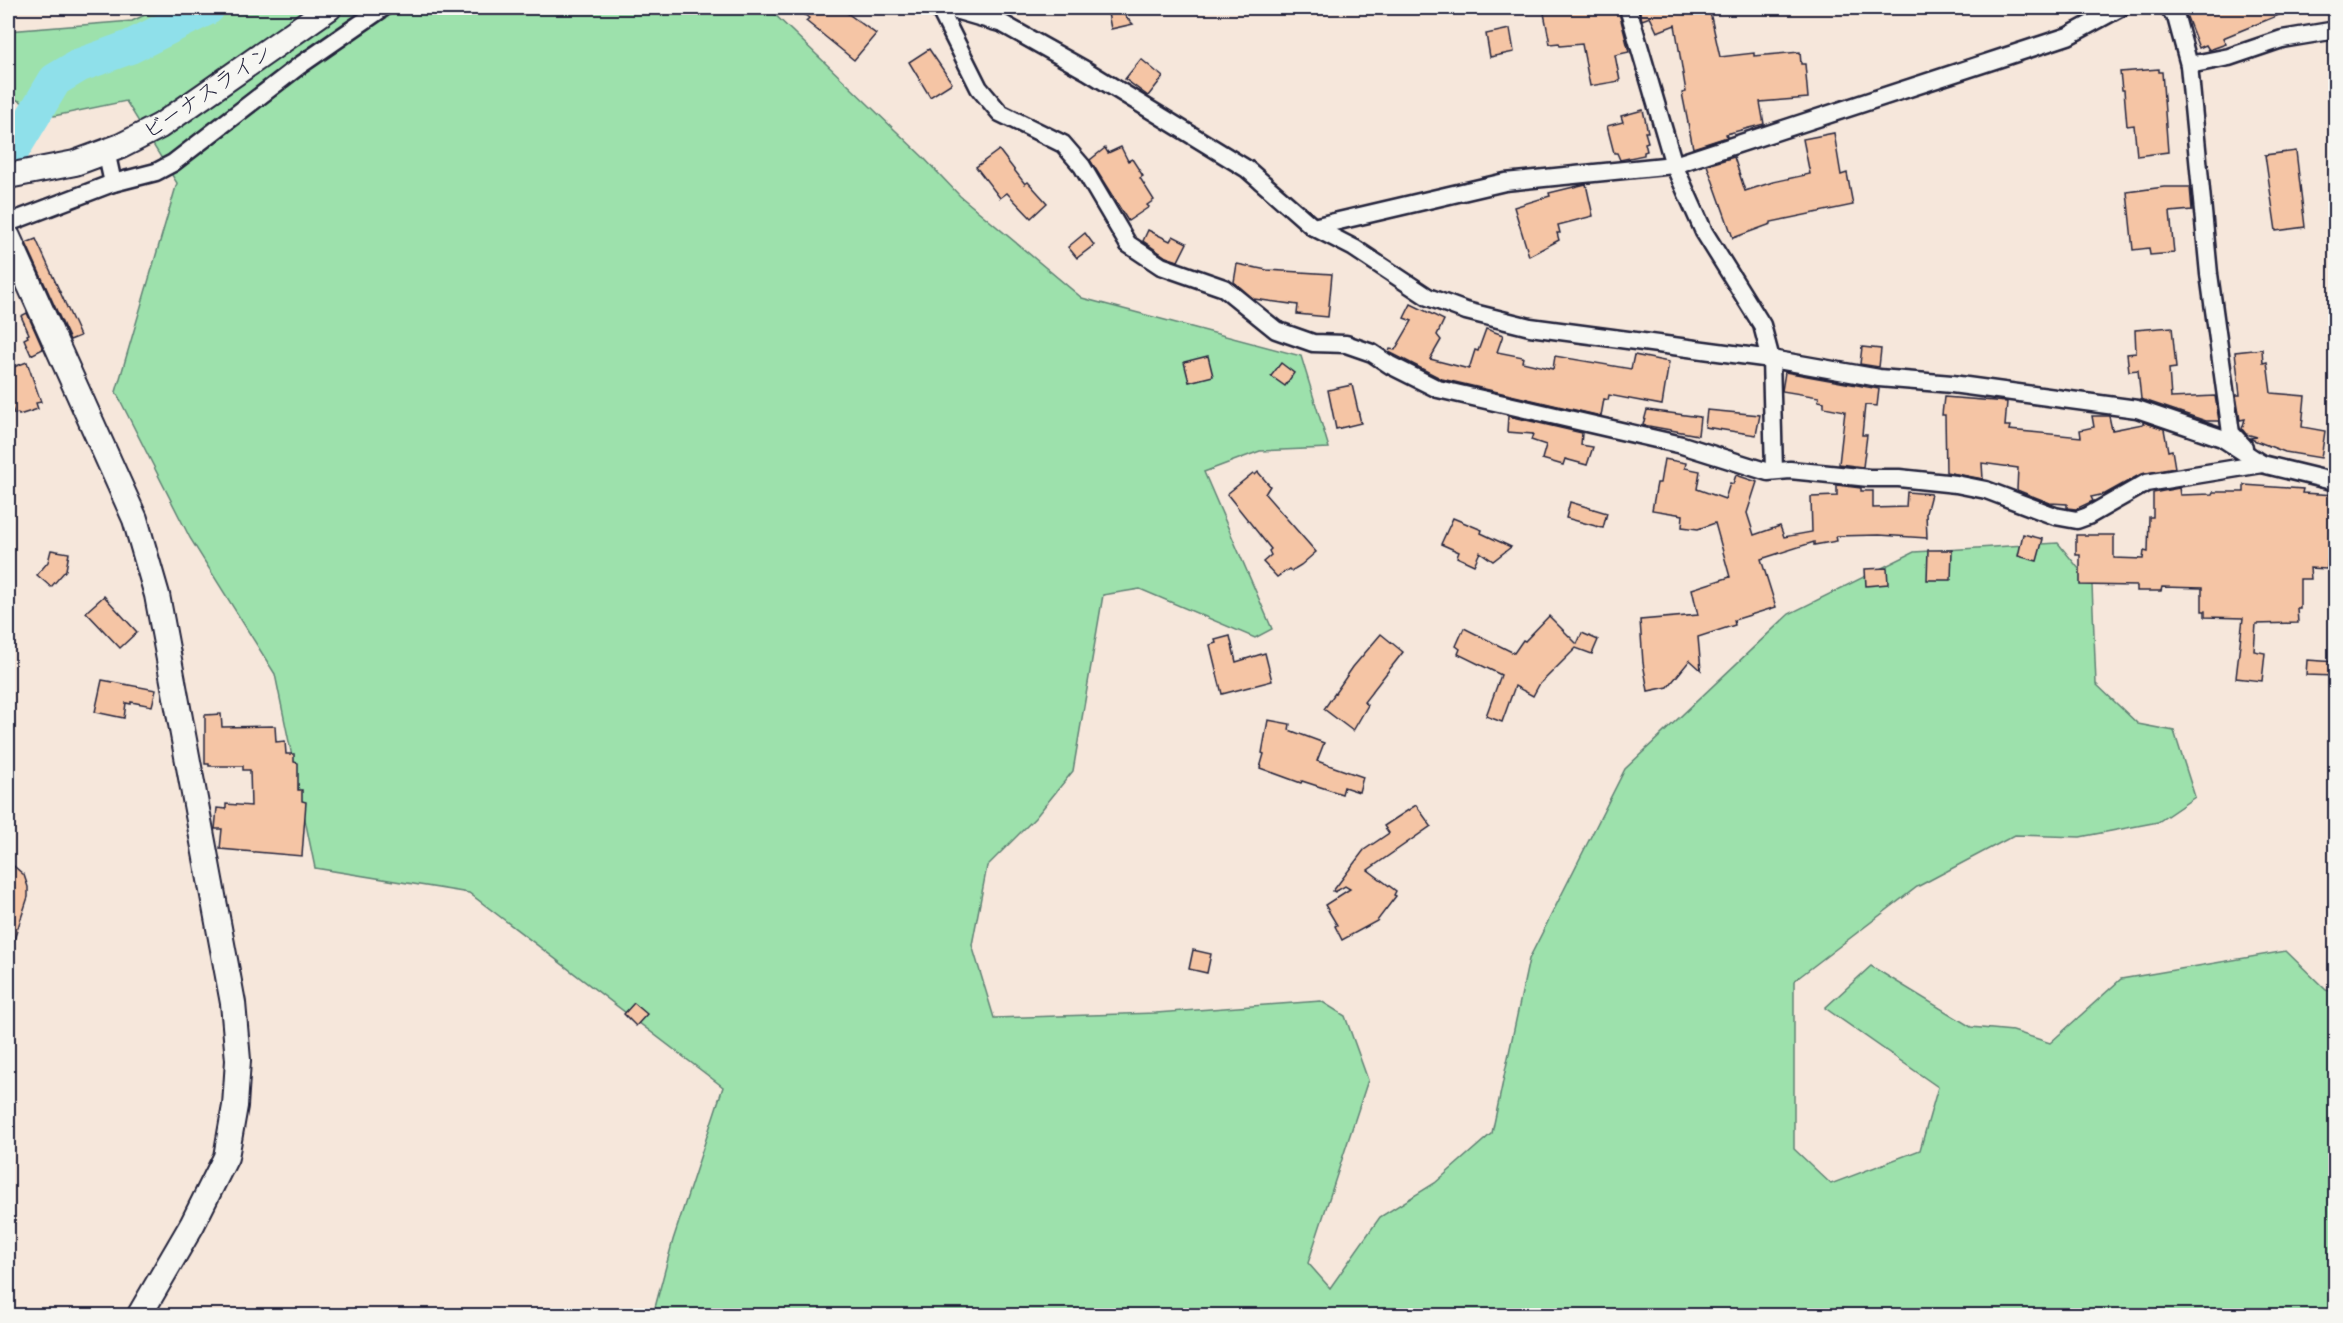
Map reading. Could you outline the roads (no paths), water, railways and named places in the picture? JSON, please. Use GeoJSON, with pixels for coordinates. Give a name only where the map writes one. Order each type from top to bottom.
{"type":"FeatureCollection","features":[{"type":"Feature","properties":{"kind":"street","name":"ビーナスライン"},"geometry":{"type":"LineString","coordinates":[[8,176],[75,163],[160,126],[329,8]]}},
{"type":"Feature","properties":{"kind":"street"},"geometry":{"type":"LineString","coordinates":[[8,223],[113,183],[156,172],[173,163],[299,66],[383,8]]}},
{"type":"Feature","properties":{"kind":"street"},"geometry":{"type":"LineString","coordinates":[[939,8],[979,88],[1000,113],[1064,144],[1082,166],[1128,244],[1161,266],[1224,288],[1276,330],[1313,343],[1346,344],[1372,353],[1390,365],[1438,389],[1682,445],[1768,472],[1790,470],[1956,484],[1986,490],[2055,516],[2077,520],[2146,483],[2262,464]]}},
{"type":"Feature","properties":{"kind":"street"},"geometry":{"type":"LineString","coordinates":[[948,8],[1003,24],[1087,71],[1247,169],[1313,227],[1354,248],[1428,297],[1466,311],[1530,327],[1771,359],[1879,378],[1964,385],[2137,409],[2222,438],[2262,464],[2336,482]]}},
{"type":"Feature","properties":{"kind":"street"},"geometry":{"type":"LineString","coordinates":[[1628,8],[1674,165],[1704,232],[1762,325],[1771,359],[1774,471]]}},
{"type":"Feature","properties":{"kind":"street"},"geometry":{"type":"LineString","coordinates":[[1313,227],[1505,182],[1674,165],[2068,36],[2120,8]]}},
{"type":"Feature","properties":{"kind":"street"},"geometry":{"type":"LineString","coordinates":[[2169,8],[2176,17],[2189,65],[2208,262],[2231,433],[2234,439],[2262,464]]}},
{"type":"Feature","properties":{"kind":"street"},"geometry":{"type":"LineString","coordinates":[[2189,65],[2229,57],[2282,39],[2336,30]]}},
{"type":"Feature","properties":{"kind":"street"},"geometry":{"type":"LineString","coordinates":[[106,151],[113,183]]}},
{"type":"Feature","properties":{"kind":"street"},"geometry":{"type":"LineString","coordinates":[[8,237],[135,519],[157,595],[233,1003],[238,1060],[235,1106],[226,1157],[192,1225],[140,1316]]}},
{"type":"Feature","properties":{"kind":"waterway"},"geometry":{"type":"LineString","coordinates":[[8,158],[55,80],[80,65],[130,47],[208,8]]}}]}
